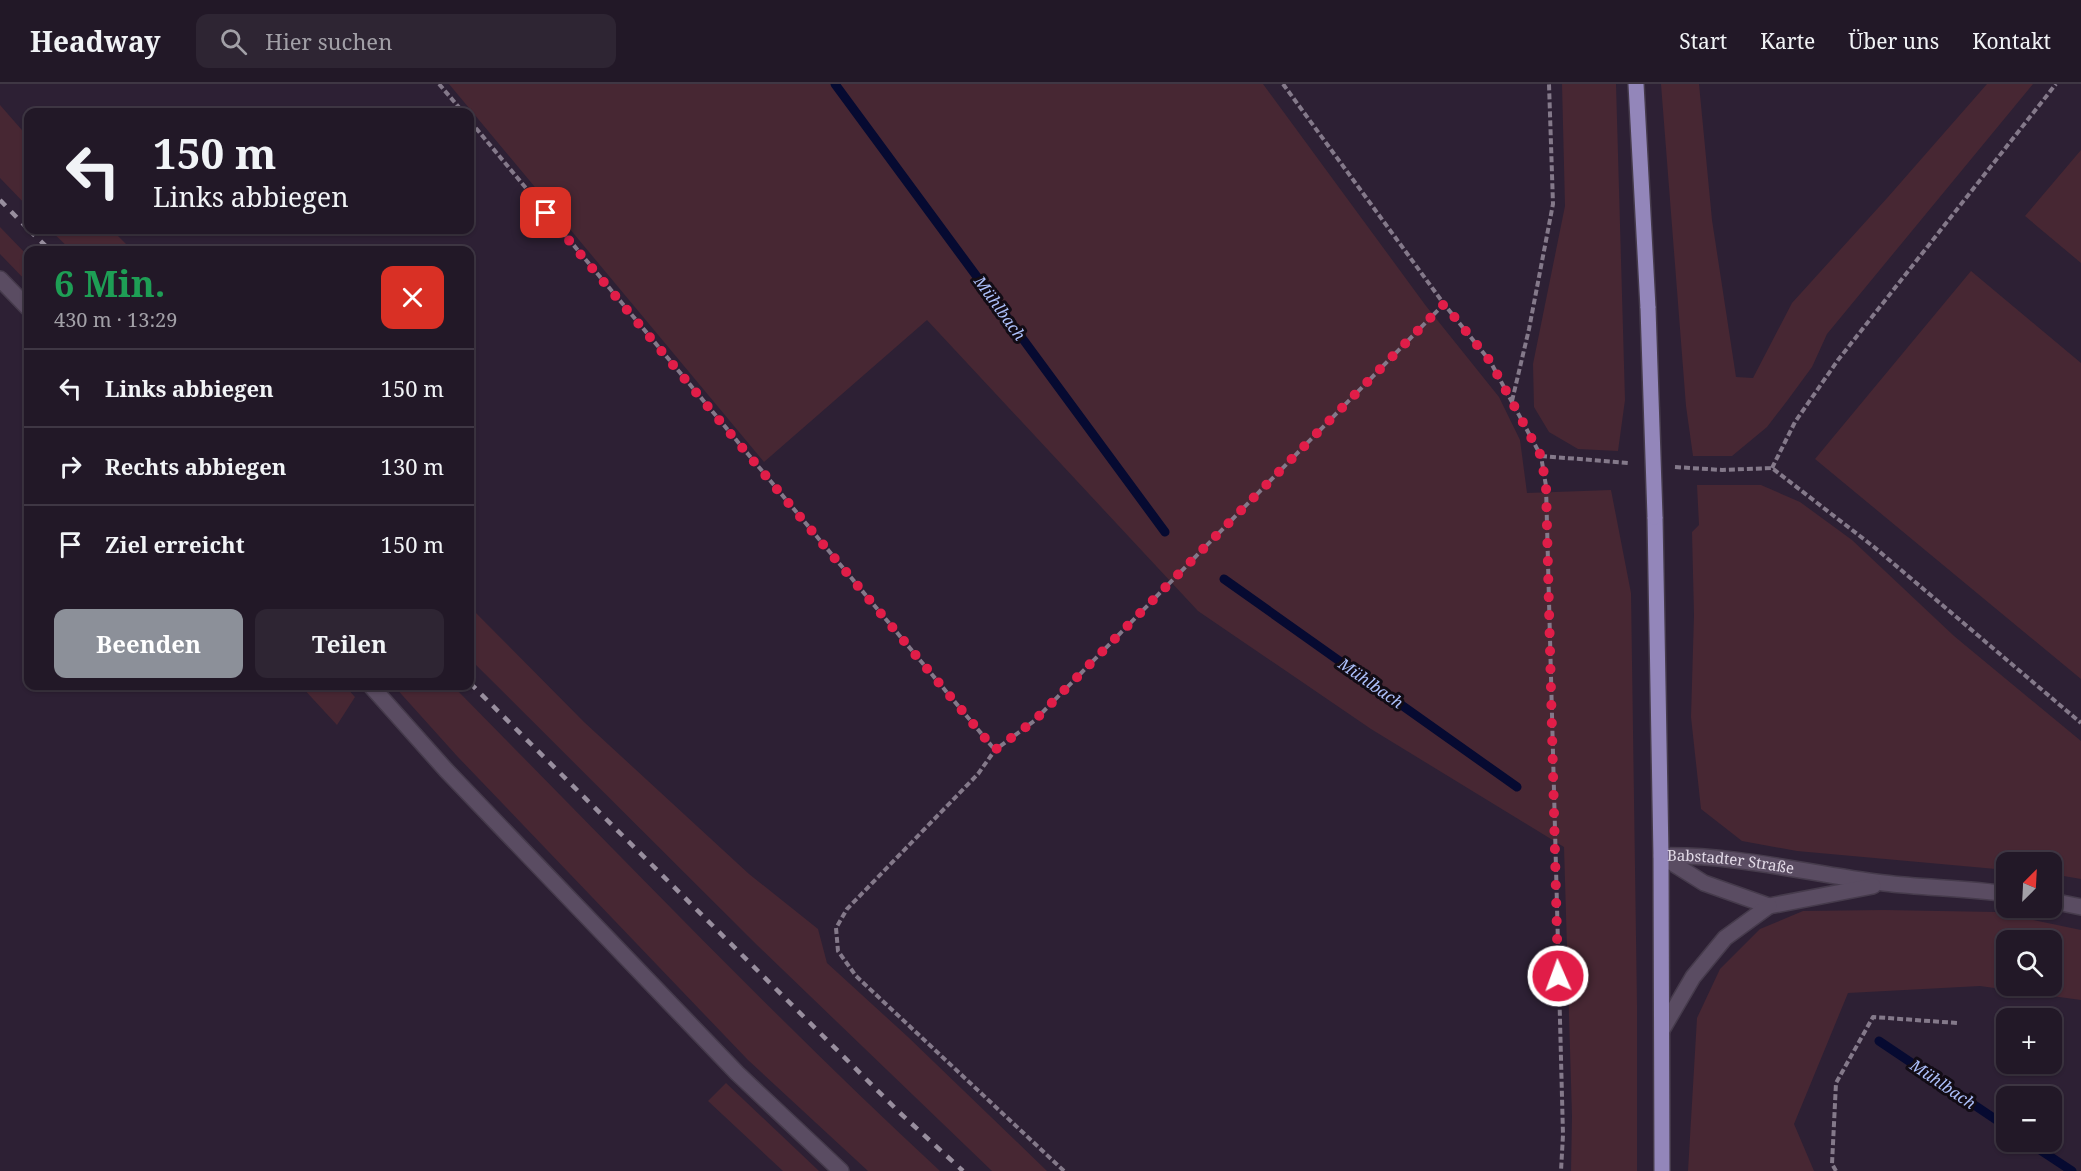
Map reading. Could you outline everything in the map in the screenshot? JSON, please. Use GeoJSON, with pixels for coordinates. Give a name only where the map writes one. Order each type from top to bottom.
{"type":"FeatureCollection","features":[{"type":"Feature","properties":{"kind":"main road"},"geometry":{"type":"LineString","coordinates":[[1636,84],[1648,308],[1655,517],[1661,856],[1662,1171]]}},
{"type":"Feature","properties":{"kind":"street"},"geometry":{"type":"LineString","coordinates":[[0,279],[24,304]]}},
{"type":"Feature","properties":{"kind":"street"},"geometry":{"type":"LineString","coordinates":[[375,690],[446,770],[737,1073],[841,1171]]}},
{"type":"Feature","properties":{"kind":"street","name":"Babstadter Straße"},"geometry":{"type":"LineString","coordinates":[[1661,856],[1694,855],[1885,883],[1996,893]]}},
{"type":"Feature","properties":{"kind":"street","name":"Babstadter Straße"},"geometry":{"type":"LineString","coordinates":[[1661,856],[1704,883],[1769,906]]}},
{"type":"Feature","properties":{"kind":"street","name":"Babstadter Straße"},"geometry":{"type":"LineString","coordinates":[[1662,1030],[1693,976],[1725,938],[1769,906],[1885,883]]}},
{"type":"Feature","properties":{"kind":"street"},"geometry":{"type":"LineString","coordinates":[[2062,903],[2081,907]]}},
{"type":"Feature","properties":{"kind":"path"},"geometry":{"type":"LineString","coordinates":[[439,84],[460,108]]}},
{"type":"Feature","properties":{"kind":"path"},"geometry":{"type":"LineString","coordinates":[[1283,84],[1444,304],[1490,361],[1541,456],[1546,486],[1563,1135],[1561,1171]]}},
{"type":"Feature","properties":{"kind":"path"},"geometry":{"type":"LineString","coordinates":[[1512,401],[1529,329],[1553,204],[1550,84]]}},
{"type":"Feature","properties":{"kind":"path"},"geometry":{"type":"LineString","coordinates":[[1772,468],[1795,422],[1838,360],[2056,84]]}},
{"type":"Feature","properties":{"kind":"path"},"geometry":{"type":"LineString","coordinates":[[474,126],[995,750]]}},
{"type":"Feature","properties":{"kind":"path"},"geometry":{"type":"LineString","coordinates":[[1064,1171],[856,976],[838,951],[836,928],[847,909],[978,774],[995,750],[1034,721],[1444,304]]}},
{"type":"Feature","properties":{"kind":"path"},"geometry":{"type":"LineString","coordinates":[[1722,470],[1772,468],[1874,547],[2081,723]]}},
{"type":"Feature","properties":{"kind":"path"},"geometry":{"type":"LineString","coordinates":[[1836,1171],[1832,1164],[1836,1083],[1873,1017],[1957,1023]]}},
{"type":"Feature","properties":{"kind":"shaded area"},"geometry":{"type":"Polygon","coordinates":[[[449,84],[1263,84],[1426,306],[1499,397],[1520,440],[1527,493],[1611,490],[1631,593],[1637,1171],[1571,1171],[1572,1116],[1564,847],[1371,729],[1198,611],[927,320],[764,462],[474,114],[474,108],[469,108],[449,84]]]}},
{"type":"Feature","properties":{"kind":"shaded area"},"geometry":{"type":"Polygon","coordinates":[[[1562,84],[1616,84],[1625,400],[1618,451],[1578,449],[1549,432],[1534,407],[1533,364],[1565,206],[1562,84]]]}},
{"type":"Feature","properties":{"kind":"shaded area"},"geometry":{"type":"Polygon","coordinates":[[[1661,84],[1699,84],[1712,220],[1736,377],[1753,378],[1792,303],[1987,84],[2033,84],[1827,334],[1812,367],[1767,427],[1732,456],[1693,456],[1686,406],[1661,84]]]}},
{"type":"Feature","properties":{"kind":"shaded area"},"geometry":{"type":"Polygon","coordinates":[[[0,105],[24,132],[24,203],[0,178],[0,105]]]}},
{"type":"Feature","properties":{"kind":"shaded area"},"geometry":{"type":"Polygon","coordinates":[[[2081,150],[2081,263],[2025,216],[2081,150]]]}},
{"type":"Feature","properties":{"kind":"shaded area"},"geometry":{"type":"Polygon","coordinates":[[[0,227],[24,252],[24,279],[0,254],[0,227]]]}},
{"type":"Feature","properties":{"kind":"shaded area"},"geometry":{"type":"Polygon","coordinates":[[[54,234],[116,234],[128,246],[67,246],[54,234]]]}},
{"type":"Feature","properties":{"kind":"shaded area"},"geometry":{"type":"Polygon","coordinates":[[[1971,271],[2081,363],[2081,679],[1815,459],[1971,271]]]}},
{"type":"Feature","properties":{"kind":"shaded area"},"geometry":{"type":"Polygon","coordinates":[[[1697,485],[1761,485],[1800,502],[1852,540],[1954,636],[2081,741],[2081,879],[2062,876],[2062,852],[1996,852],[1996,869],[1797,851],[1742,841],[1701,809],[1691,717],[1694,615],[1692,532],[1699,525],[1697,485]]]}},
{"type":"Feature","properties":{"kind":"shaded area"},"geometry":{"type":"Polygon","coordinates":[[[474,611],[584,722],[749,874],[818,929],[827,963],[908,1037],[1047,1171],[992,1171],[757,945],[474,663],[474,611]]]}},
{"type":"Feature","properties":{"kind":"shaded area"},"geometry":{"type":"Polygon","coordinates":[[[305,690],[349,690],[355,697],[337,725],[305,690]]]}},
{"type":"Feature","properties":{"kind":"shaded area"},"geometry":{"type":"Polygon","coordinates":[[[398,690],[457,690],[755,992],[940,1171],[868,1171],[748,1060],[457,756],[398,690]]]}},
{"type":"Feature","properties":{"kind":"shaded area"},"geometry":{"type":"Polygon","coordinates":[[[1884,910],[1995,912],[1996,918],[2024,918],[2081,930],[2081,1000],[2052,996],[2062,996],[2062,930],[1996,930],[1996,988],[1980,986],[1848,993],[1794,1124],[1814,1171],[1688,1171],[1697,1018],[1720,969],[1760,929],[1803,911],[1884,910]]]}},
{"type":"Feature","properties":{"kind":"shaded area"},"geometry":{"type":"Polygon","coordinates":[[[726,1083],[819,1171],[783,1171],[708,1101],[726,1083]]]}},
{"type":"Feature","properties":{"kind":"waterway","name":"Mühlbach"},"geometry":{"type":"LineString","coordinates":[[835,84],[1165,532]]}},
{"type":"Feature","properties":{"kind":"waterway","name":"Mühlbach"},"geometry":{"type":"LineString","coordinates":[[1224,579],[1517,787]]}},
{"type":"Feature","properties":{"kind":"waterway","name":"Mühlbach"},"geometry":{"type":"LineString","coordinates":[[1879,1041],[1996,1120]]}},
{"type":"Feature","properties":{"kind":"waterway","name":"Mühlbach"},"geometry":{"type":"LineString","coordinates":[[2043,1152],[2072,1171]]}},
{"type":"Feature","properties":{"kind":"railway"},"geometry":{"type":"LineString","coordinates":[[0,200],[24,225]]}},
{"type":"Feature","properties":{"kind":"railway"},"geometry":{"type":"LineString","coordinates":[[33,234],[46,246]]}},
{"type":"Feature","properties":{"kind":"railway"},"geometry":{"type":"LineString","coordinates":[[474,687],[900,1113],[963,1171]]}},
{"type":"Feature","properties":{"kind":"route"},"geometry":{"type":"LineString","coordinates":[[546,213],[995,750],[1034,721],[1444,304],[1490,361],[1541,456],[1546,486],[1558,976]]}}]}
